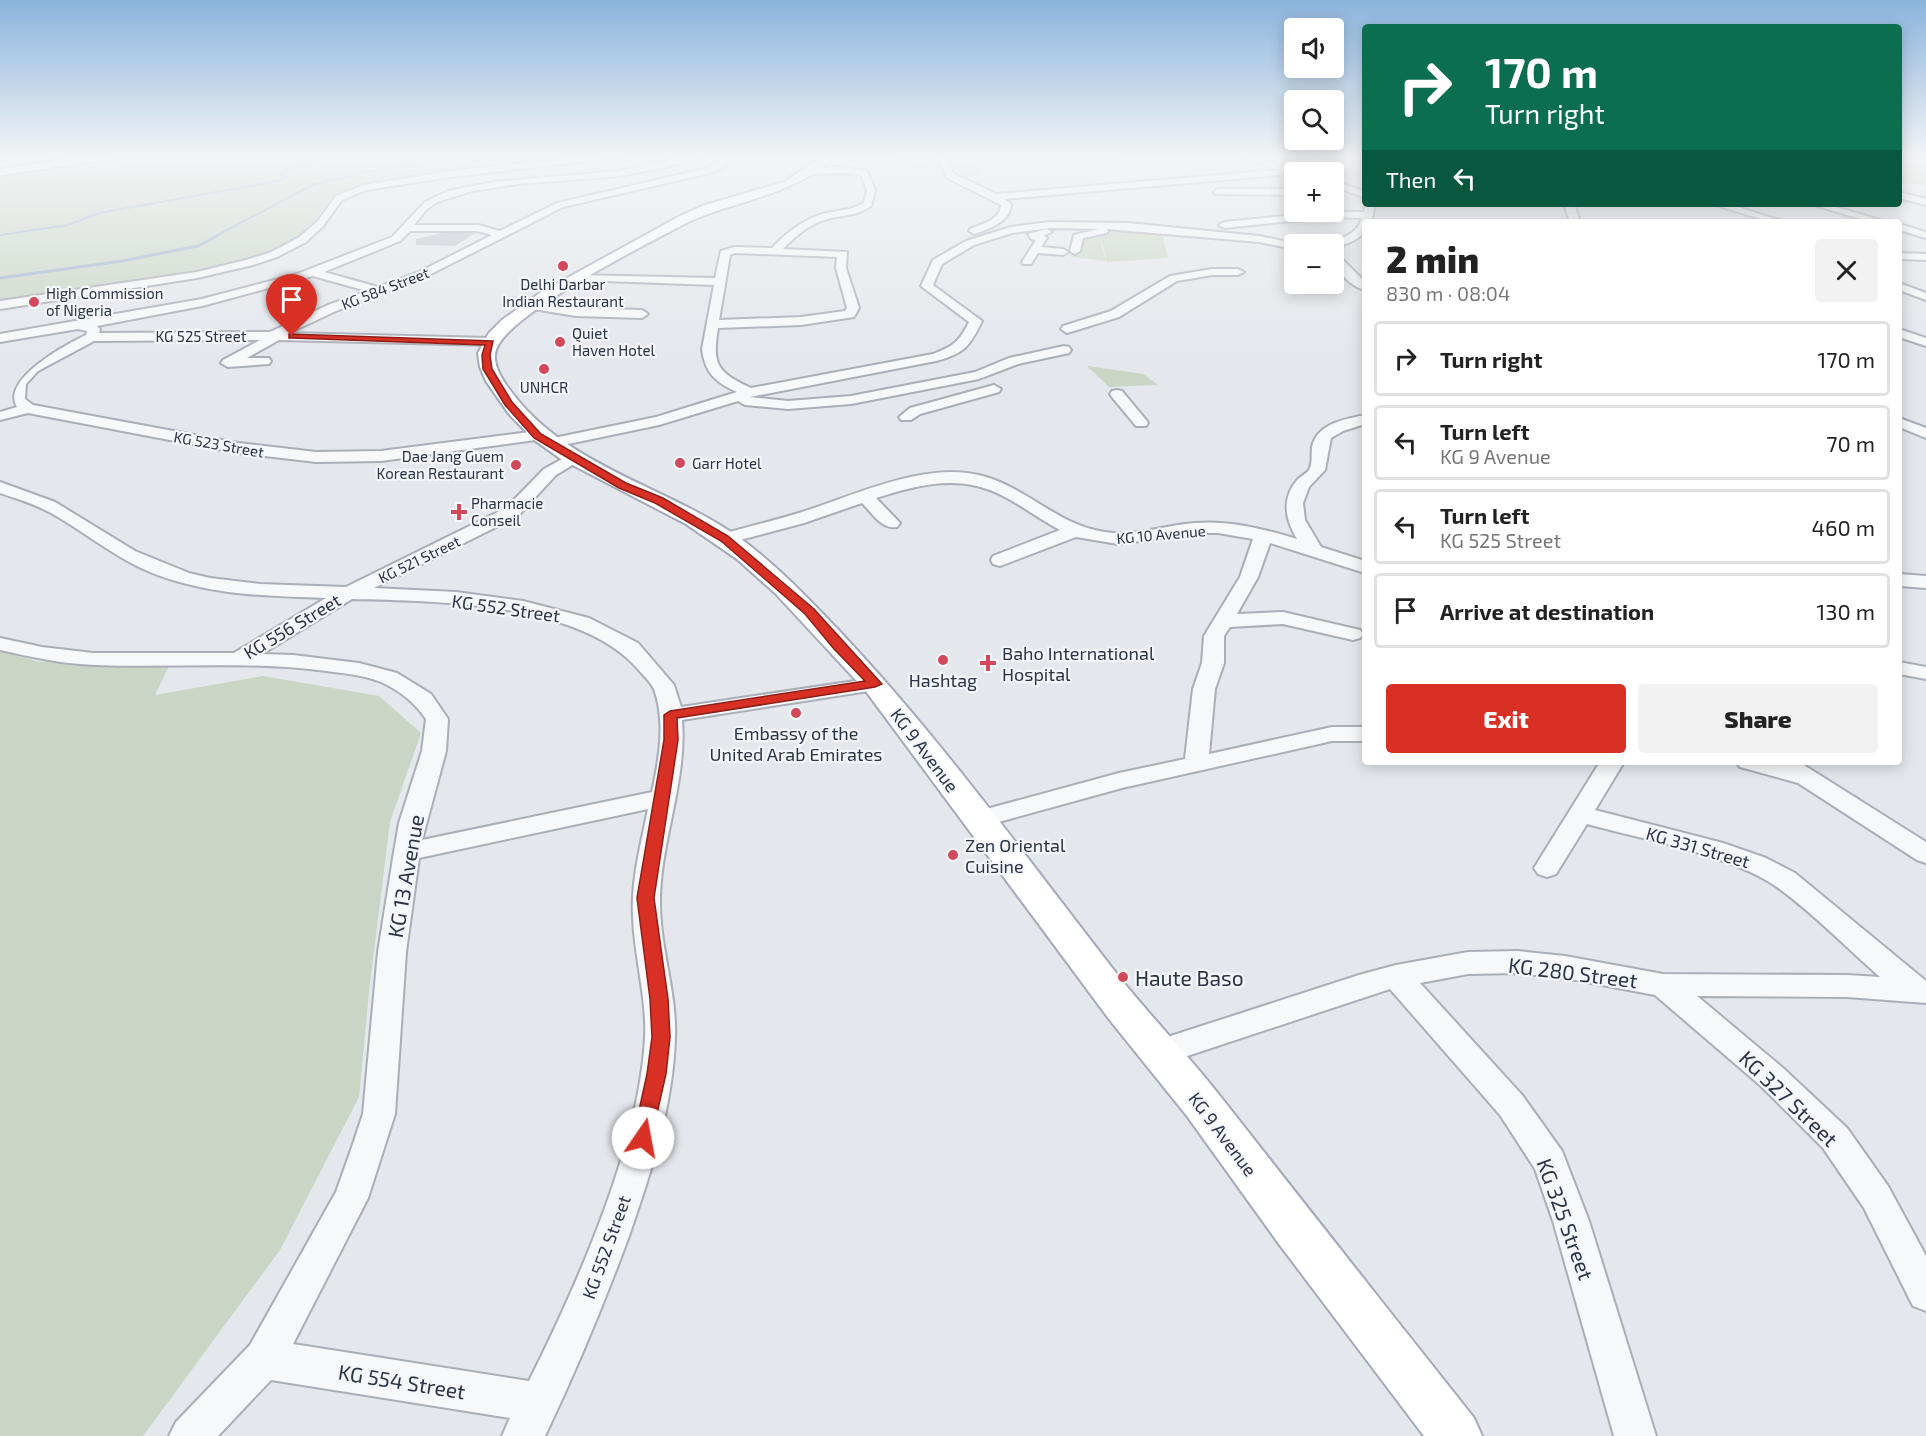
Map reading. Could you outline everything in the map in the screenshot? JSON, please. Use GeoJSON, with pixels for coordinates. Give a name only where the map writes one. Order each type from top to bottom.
{"type":"FeatureCollection","features":[{"type":"Feature","properties":{"kind":"main road"},"geometry":{"type":"LineString","coordinates":[[490,342],[531,304],[678,222]]}},
{"type":"Feature","properties":{"kind":"main road","name":"KG 9 Avenue"},"geometry":{"type":"LineString","coordinates":[[490,342],[486,355],[488,369],[508,403],[543,439],[622,485],[659,501],[725,539],[810,612],[838,646],[875,684],[1122,1008],[1160,1052],[1456,1436]]}},
{"type":"Feature","properties":{"kind":"street"},"geometry":{"type":"LineString","coordinates":[[0,305],[197,275],[249,263],[273,255],[303,240],[321,222]]}},
{"type":"Feature","properties":{"kind":"street"},"geometry":{"type":"LineString","coordinates":[[0,338],[205,302],[315,273],[396,239],[412,222]]}},
{"type":"Feature","properties":{"kind":"street","name":"KG 584 Street"},"geometry":{"type":"LineString","coordinates":[[264,361],[228,363],[274,336],[332,308],[421,275],[528,222]]}},
{"type":"Feature","properties":{"kind":"street"},"geometry":{"type":"LineString","coordinates":[[775,251],[789,235],[812,222]]}},
{"type":"Feature","properties":{"kind":"street"},"geometry":{"type":"LineString","coordinates":[[937,262],[944,250],[955,240],[994,222]]}},
{"type":"Feature","properties":{"kind":"street"},"geometry":{"type":"LineString","coordinates":[[1154,230],[1266,222]]}},
{"type":"Feature","properties":{"kind":"street"},"geometry":{"type":"LineString","coordinates":[[937,262],[967,244],[1011,230],[1080,224],[1128,226],[1259,239],[1284,244]]}},
{"type":"Feature","properties":{"kind":"street"},"geometry":{"type":"LineString","coordinates":[[1035,250],[1069,251],[1083,234],[1128,226]]}},
{"type":"Feature","properties":{"kind":"street"},"geometry":{"type":"LineString","coordinates":[[408,228],[478,228],[502,236]]}},
{"type":"Feature","properties":{"kind":"street"},"geometry":{"type":"LineString","coordinates":[[1902,228],[1926,235]]}},
{"type":"Feature","properties":{"kind":"street"},"geometry":{"type":"LineString","coordinates":[[1344,241],[1356,236],[1362,229]]}},
{"type":"Feature","properties":{"kind":"street"},"geometry":{"type":"LineString","coordinates":[[1028,262],[1041,238],[1033,234],[1106,230]]}},
{"type":"Feature","properties":{"kind":"street"},"geometry":{"type":"LineString","coordinates":[[967,244],[995,247],[999,244],[1006,244]]}},
{"type":"Feature","properties":{"kind":"street"},"geometry":{"type":"LineString","coordinates":[[713,324],[818,320],[839,317],[853,311],[841,268],[843,254],[775,251],[726,252],[708,349],[712,371],[747,397],[788,405],[851,400],[979,375],[1014,361],[1064,350]]}},
{"type":"Feature","properties":{"kind":"street"},"geometry":{"type":"LineString","coordinates":[[1902,256],[1926,257]]}},
{"type":"Feature","properties":{"kind":"street"},"geometry":{"type":"LineString","coordinates":[[1344,258],[1357,265]]}},
{"type":"Feature","properties":{"kind":"street","name":"KG 523 Street"},"geometry":{"type":"LineString","coordinates":[[28,409],[238,448],[316,458],[381,456],[543,439],[658,421],[747,397],[936,357],[952,351],[966,342],[976,321],[971,315],[927,286],[937,262]]}},
{"type":"Feature","properties":{"kind":"street"},"geometry":{"type":"LineString","coordinates":[[1344,264],[1356,283],[1362,286]]}},
{"type":"Feature","properties":{"kind":"street"},"geometry":{"type":"LineString","coordinates":[[1067,329],[1115,314],[1174,278],[1238,272]]}},
{"type":"Feature","properties":{"kind":"street"},"geometry":{"type":"LineString","coordinates":[[315,273],[379,291]]}},
{"type":"Feature","properties":{"kind":"street"},"geometry":{"type":"LineString","coordinates":[[578,277],[720,282]]}},
{"type":"Feature","properties":{"kind":"street"},"geometry":{"type":"LineString","coordinates":[[1902,287],[1926,297]]}},
{"type":"Feature","properties":{"kind":"street"},"geometry":{"type":"LineString","coordinates":[[531,304],[576,312],[642,314]]}},
{"type":"Feature","properties":{"kind":"street","name":"KG 525 Street"},"geometry":{"type":"LineString","coordinates":[[77,326],[93,333],[490,342]]}},
{"type":"Feature","properties":{"kind":"street"},"geometry":{"type":"LineString","coordinates":[[28,409],[18,401],[17,391],[20,382],[39,365],[93,333]]}},
{"type":"Feature","properties":{"kind":"street"},"geometry":{"type":"LineString","coordinates":[[1902,334],[1926,342]]}},
{"type":"Feature","properties":{"kind":"street"},"geometry":{"type":"LineString","coordinates":[[906,417],[915,411],[994,389]]}},
{"type":"Feature","properties":{"kind":"street"},"geometry":{"type":"LineString","coordinates":[[1117,394],[1142,423]]}},
{"type":"Feature","properties":{"kind":"street"},"geometry":{"type":"LineString","coordinates":[[0,416],[28,409]]}},
{"type":"Feature","properties":{"kind":"street"},"geometry":{"type":"LineString","coordinates":[[1315,551],[1306,540],[1299,525],[1295,513],[1295,500],[1300,487],[1316,472],[1319,466],[1320,440],[1328,432],[1362,421]]}},
{"type":"Feature","properties":{"kind":"street"},"geometry":{"type":"LineString","coordinates":[[1902,423],[1926,433]]}},
{"type":"Feature","properties":{"kind":"street","name":"KG 521 Street"},"geometry":{"type":"LineString","coordinates":[[348,593],[512,512],[550,472],[573,458]]}},
{"type":"Feature","properties":{"kind":"street","name":"KG 10 Avenue"},"geometry":{"type":"LineString","coordinates":[[725,539],[807,517],[931,477],[972,478],[1016,494],[1042,514],[1074,531],[1092,536],[1123,538],[1197,528],[1219,529],[1263,537],[1362,566]]}},
{"type":"Feature","properties":{"kind":"street","name":"KG 552 Street"},"geometry":{"type":"LineString","coordinates":[[0,487],[54,508],[138,560],[167,572],[209,584],[524,607],[580,621],[597,627],[626,646],[652,670],[664,687],[670,715],[671,740],[645,898],[659,999],[661,1037],[657,1074],[643,1138],[624,1200],[581,1312],[532,1420]]}},
{"type":"Feature","properties":{"kind":"street"},"geometry":{"type":"LineString","coordinates":[[866,498],[891,524]]}},
{"type":"Feature","properties":{"kind":"street"},"geometry":{"type":"LineString","coordinates":[[1000,560],[1074,531]]}},
{"type":"Feature","properties":{"kind":"street"},"geometry":{"type":"LineString","coordinates":[[1196,764],[1204,689],[1212,663],[1214,636],[1249,577],[1263,537]]}},
{"type":"Feature","properties":{"kind":"street"},"geometry":{"type":"LineString","coordinates":[[1902,580],[1926,582]]}},
{"type":"Feature","properties":{"kind":"street","name":"KG 556 Street"},"geometry":{"type":"LineString","coordinates":[[237,660],[348,593]]}},
{"type":"Feature","properties":{"kind":"street"},"geometry":{"type":"LineString","coordinates":[[1222,621],[1283,618],[1353,634]]}},
{"type":"Feature","properties":{"kind":"street","name":"KG 13 Avenue"},"geometry":{"type":"LineString","coordinates":[[0,644],[42,653],[93,658],[293,661],[359,669],[389,678],[423,699],[437,719],[434,751],[406,852],[392,952],[379,1114],[351,1198],[264,1359],[190,1436]]}},
{"type":"Feature","properties":{"kind":"street"},"geometry":{"type":"LineString","coordinates":[[1902,669],[1926,673]]}},
{"type":"Feature","properties":{"kind":"street"},"geometry":{"type":"LineString","coordinates":[[670,715],[875,684]]}},
{"type":"Feature","properties":{"kind":"street"},"geometry":{"type":"LineString","coordinates":[[978,820],[1119,781],[1332,734],[1362,734]]}},
{"type":"Feature","properties":{"kind":"street"},"geometry":{"type":"LineString","coordinates":[[1547,868],[1610,765]]}},
{"type":"Feature","properties":{"kind":"street"},"geometry":{"type":"LineString","coordinates":[[1758,765],[1804,778]]}},
{"type":"Feature","properties":{"kind":"street"},"geometry":{"type":"LineString","coordinates":[[1787,765],[1804,778],[1891,828],[1926,854]]}},
{"type":"Feature","properties":{"kind":"street"},"geometry":{"type":"LineString","coordinates":[[406,852],[662,798]]}},
{"type":"Feature","properties":{"kind":"street","name":"KG 331 Street"},"geometry":{"type":"LineString","coordinates":[[1579,814],[1723,852],[1756,864],[1786,880],[1922,992]]}},
{"type":"Feature","properties":{"kind":"street","name":"KG 280 Street"},"geometry":{"type":"LineString","coordinates":[[1160,1052],[1359,986],[1396,976],[1468,963],[1518,962],[1565,967],[1663,985],[1847,986],[1922,992]]}},
{"type":"Feature","properties":{"kind":"street","name":"KG 325 Street"},"geometry":{"type":"LineString","coordinates":[[1396,976],[1511,1105],[1550,1162],[1571,1221],[1635,1436]]}},
{"type":"Feature","properties":{"kind":"street","name":"KG 327 Street"},"geometry":{"type":"LineString","coordinates":[[1663,985],[1772,1077],[1835,1138],[1876,1197],[1926,1293]]}},
{"type":"Feature","properties":{"kind":"street","name":"KG 554 Street"},"geometry":{"type":"LineString","coordinates":[[264,1359],[532,1420]]}},
{"type":"Feature","properties":{"kind":"green space"},"geometry":{"type":"Polygon","coordinates":[[[0,222],[314,222],[306,233],[289,244],[241,263],[196,273],[0,300],[0,222]]]}},
{"type":"Feature","properties":{"kind":"green space"},"geometry":{"type":"Polygon","coordinates":[[[1113,230],[1162,231],[1168,258],[1107,262],[1102,241],[1100,241],[1106,261],[1072,257],[1070,253],[1078,251],[1086,235],[1113,230]]]}},
{"type":"Feature","properties":{"kind":"green space"},"geometry":{"type":"Polygon","coordinates":[[[1087,366],[1143,374],[1158,385],[1109,387],[1087,366]]]}},
{"type":"Feature","properties":{"kind":"green space"},"geometry":{"type":"Polygon","coordinates":[[[0,651],[40,662],[170,664],[155,695],[263,676],[379,696],[421,733],[390,822],[370,983],[359,1097],[280,1250],[143,1436],[0,1436],[0,651]]]}},
{"type":"Feature","properties":{"kind":"building"},"geometry":{"type":"Polygon","coordinates":[[[442,233],[475,233],[455,246],[416,245],[416,239],[442,233]]]}},
{"type":"Feature","properties":{"kind":"waterway"},"geometry":{"type":"LineString","coordinates":[[0,235],[76,222]]}},
{"type":"Feature","properties":{"kind":"waterway"},"geometry":{"type":"LineString","coordinates":[[214,237],[242,222]]}},
{"type":"Feature","properties":{"kind":"waterway"},"geometry":{"type":"LineString","coordinates":[[0,278],[122,261],[198,246],[217,236]]}},
{"type":"Feature","properties":{"kind":"place","name":"Delhi Darbar Indian Restaurant"},"geometry":{"type":"Point","coordinates":[563,266]}},
{"type":"Feature","properties":{"kind":"place","name":"High Commission of Nigeria"},"geometry":{"type":"Point","coordinates":[34,302]}},
{"type":"Feature","properties":{"kind":"place","name":"Quiet Haven Hotel"},"geometry":{"type":"Point","coordinates":[560,342]}},
{"type":"Feature","properties":{"kind":"place","name":"UNHCR"},"geometry":{"type":"Point","coordinates":[544,369]}},
{"type":"Feature","properties":{"kind":"place","name":"Garr Hotel"},"geometry":{"type":"Point","coordinates":[680,463]}},
{"type":"Feature","properties":{"kind":"place","name":"Dae Jang Guem Korean Restaurant"},"geometry":{"type":"Point","coordinates":[516,465]}},
{"type":"Feature","properties":{"kind":"place","name":"Pharmacie Conseil"},"geometry":{"type":"Point","coordinates":[459,512]}},
{"type":"Feature","properties":{"kind":"place","name":"Hashtag"},"geometry":{"type":"Point","coordinates":[943,660]}},
{"type":"Feature","properties":{"kind":"place","name":"Baho International Hospital"},"geometry":{"type":"Point","coordinates":[988,663]}},
{"type":"Feature","properties":{"kind":"place","name":"Embassy of the United Arab Emirates"},"geometry":{"type":"Point","coordinates":[796,713]}},
{"type":"Feature","properties":{"kind":"place","name":"Zen Oriental Cuisine"},"geometry":{"type":"Point","coordinates":[953,855]}},
{"type":"Feature","properties":{"kind":"place","name":"Haute Baso"},"geometry":{"type":"Point","coordinates":[1123,977]}},
{"type":"Feature","properties":{"kind":"route"},"geometry":{"type":"LineString","coordinates":[[292,336],[490,342],[486,355],[488,369],[508,403],[538,436],[622,485],[659,501],[725,539],[810,612],[838,646],[875,684],[670,715],[671,740],[645,898],[648,933],[659,999],[661,1037],[657,1074],[643,1138]]}}]}
